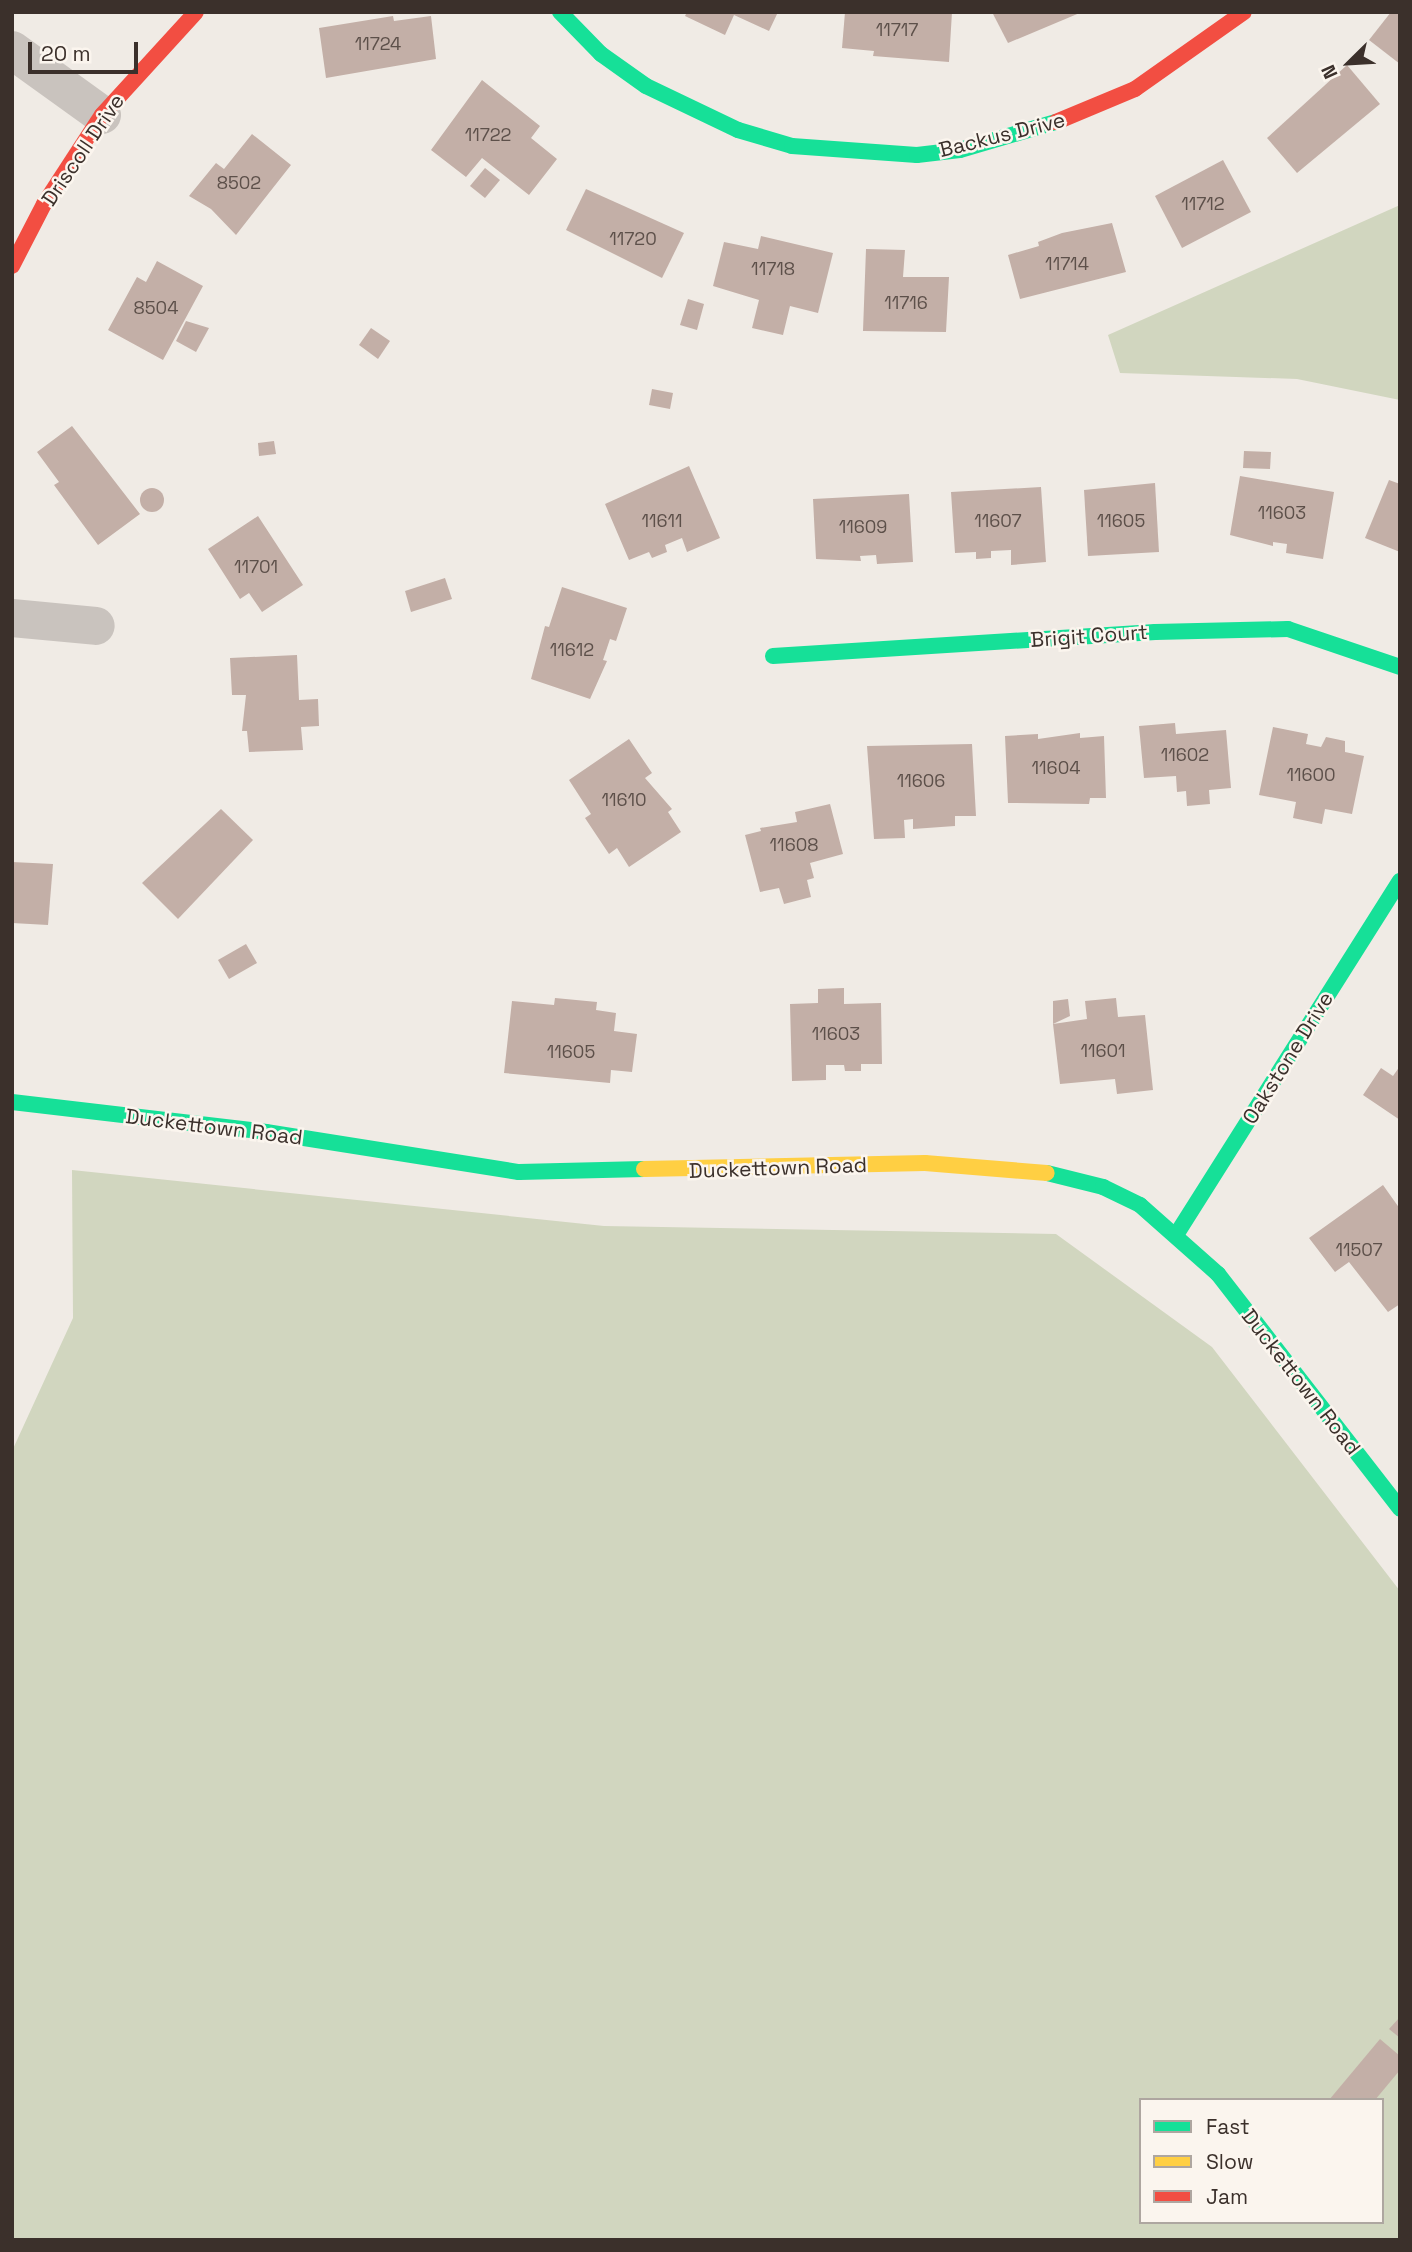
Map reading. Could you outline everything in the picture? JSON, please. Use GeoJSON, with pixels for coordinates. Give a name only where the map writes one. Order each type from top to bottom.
{"type":"FeatureCollection","features":[{"type":"Feature","properties":{"kind":"street","name":"Driscoll Drive"},"geometry":{"type":"LineString","coordinates":[[12,266],[44,204],[103,115],[196,12]]}},
{"type":"Feature","properties":{"kind":"street","name":"Backus Drive"},"geometry":{"type":"LineString","coordinates":[[560,12],[601,54],[646,86],[738,130],[792,146],[917,155],[960,150],[1072,118],[1135,89],[1244,12]]}},
{"type":"Feature","properties":{"kind":"street"},"geometry":{"type":"LineString","coordinates":[[12,50],[103,115]]}},
{"type":"Feature","properties":{"kind":"street"},"geometry":{"type":"LineString","coordinates":[[12,618],[96,626]]}},
{"type":"Feature","properties":{"kind":"street","name":"Brigit Court"},"geometry":{"type":"LineString","coordinates":[[773,656],[1155,632],[1288,629],[1400,667]]}},
{"type":"Feature","properties":{"kind":"street","name":"Oakstone Drive"},"geometry":{"type":"LineString","coordinates":[[1176,1235],[1400,881]]}},
{"type":"Feature","properties":{"kind":"street","name":"Duckettown Road"},"geometry":{"type":"LineString","coordinates":[[12,1102],[266,1132],[519,1172],[925,1163],[1046,1173],[1103,1187],[1140,1205],[1219,1274],[1400,1509]]}},
{"type":"Feature","properties":{"kind":"green space"},"geometry":{"type":"Polygon","coordinates":[[[1400,205],[1400,400],[1297,379],[1120,373],[1108,335],[1400,205]]]}},
{"type":"Feature","properties":{"kind":"green space"},"geometry":{"type":"Polygon","coordinates":[[[72,1170],[604,1226],[1056,1234],[1212,1347],[1400,1591],[1400,2240],[12,2240],[12,1451],[73,1318],[72,1170]]]}},
{"type":"Feature","properties":{"kind":"building"},"geometry":{"type":"Polygon","coordinates":[[[687,12],[778,12],[769,31],[734,15],[725,35],[685,16],[687,12]]]}},
{"type":"Feature","properties":{"kind":"building"},"geometry":{"type":"Polygon","coordinates":[[[845,12],[952,12],[949,62],[873,56],[874,51],[842,48],[845,12]]]}},
{"type":"Feature","properties":{"kind":"building"},"geometry":{"type":"Polygon","coordinates":[[[992,12],[1082,12],[1008,43],[992,12]]]}},
{"type":"Feature","properties":{"kind":"building"},"geometry":{"type":"Polygon","coordinates":[[[1391,12],[1400,12],[1400,64],[1369,40],[1391,12]]]}},
{"type":"Feature","properties":{"kind":"building"},"geometry":{"type":"Polygon","coordinates":[[[393,16],[394,21],[431,16],[436,59],[326,78],[319,28],[393,16]]]}},
{"type":"Feature","properties":{"kind":"building"},"geometry":{"type":"Polygon","coordinates":[[[1347,65],[1380,104],[1297,173],[1267,138],[1347,65]]]}},
{"type":"Feature","properties":{"kind":"building"},"geometry":{"type":"Polygon","coordinates":[[[482,80],[540,126],[531,138],[557,159],[529,195],[482,158],[466,177],[431,150],[482,80]]]}},
{"type":"Feature","properties":{"kind":"building"},"geometry":{"type":"Polygon","coordinates":[[[252,134],[291,165],[236,235],[211,209],[189,196],[216,163],[224,169],[252,134]]]}},
{"type":"Feature","properties":{"kind":"building"},"geometry":{"type":"Polygon","coordinates":[[[1223,160],[1251,212],[1182,248],[1155,196],[1223,160]]]}},
{"type":"Feature","properties":{"kind":"building"},"geometry":{"type":"Polygon","coordinates":[[[485,168],[500,180],[485,198],[470,186],[485,168]]]}},
{"type":"Feature","properties":{"kind":"building"},"geometry":{"type":"Polygon","coordinates":[[[586,189],[684,233],[662,278],[566,230],[586,189]]]}},
{"type":"Feature","properties":{"kind":"building"},"geometry":{"type":"Polygon","coordinates":[[[1112,223],[1126,272],[1020,299],[1008,255],[1039,246],[1038,242],[1062,233],[1112,223]]]}},
{"type":"Feature","properties":{"kind":"building"},"geometry":{"type":"Polygon","coordinates":[[[761,236],[833,253],[818,313],[790,306],[783,335],[752,328],[759,300],[713,286],[724,242],[758,249],[761,236]]]}},
{"type":"Feature","properties":{"kind":"building"},"geometry":{"type":"Polygon","coordinates":[[[866,249],[905,250],[903,277],[949,277],[946,332],[863,331],[866,249]]]}},
{"type":"Feature","properties":{"kind":"building"},"geometry":{"type":"Polygon","coordinates":[[[157,261],[203,286],[163,360],[108,330],[137,277],[146,282],[157,261]]]}},
{"type":"Feature","properties":{"kind":"building"},"geometry":{"type":"Polygon","coordinates":[[[688,299],[704,304],[697,330],[680,325],[688,299]]]}},
{"type":"Feature","properties":{"kind":"building"},"geometry":{"type":"Polygon","coordinates":[[[186,321],[209,328],[196,352],[176,341],[186,321]]]}},
{"type":"Feature","properties":{"kind":"building"},"geometry":{"type":"Polygon","coordinates":[[[371,328],[390,341],[378,359],[359,345],[371,328]]]}},
{"type":"Feature","properties":{"kind":"building"},"geometry":{"type":"Polygon","coordinates":[[[652,389],[673,393],[670,409],[649,405],[652,389]]]}},
{"type":"Feature","properties":{"kind":"building"},"geometry":{"type":"Polygon","coordinates":[[[72,426],[140,514],[98,545],[54,485],[59,482],[37,452],[72,426]]]}},
{"type":"Feature","properties":{"kind":"building"},"geometry":{"type":"Polygon","coordinates":[[[274,441],[276,454],[259,456],[258,443],[274,441]]]}},
{"type":"Feature","properties":{"kind":"building"},"geometry":{"type":"Polygon","coordinates":[[[1244,451],[1271,452],[1270,469],[1243,468],[1244,451]]]}},
{"type":"Feature","properties":{"kind":"building"},"geometry":{"type":"Polygon","coordinates":[[[689,466],[720,538],[687,552],[682,538],[665,545],[667,552],[652,558],[649,552],[629,560],[605,504],[689,466]]]}},
{"type":"Feature","properties":{"kind":"building"},"geometry":{"type":"Polygon","coordinates":[[[1240,476],[1334,492],[1323,559],[1286,553],[1287,544],[1273,542],[1273,546],[1230,535],[1240,476]]]}},
{"type":"Feature","properties":{"kind":"building"},"geometry":{"type":"Polygon","coordinates":[[[1389,480],[1400,484],[1400,552],[1365,538],[1389,480]]]}},
{"type":"Feature","properties":{"kind":"building"},"geometry":{"type":"Polygon","coordinates":[[[1155,483],[1159,552],[1088,556],[1084,490],[1155,483]]]}},
{"type":"Feature","properties":{"kind":"building"},"geometry":{"type":"Polygon","coordinates":[[[1041,487],[1046,562],[1011,565],[1011,550],[991,551],[991,558],[976,559],[976,552],[955,553],[951,492],[1041,487]]]}},
{"type":"Feature","properties":{"kind":"building"},"geometry":{"type":"Polygon","coordinates":[[[152,488],[161,491],[164,500],[161,509],[152,512],[143,509],[140,500],[143,491],[152,488]]]}},
{"type":"Feature","properties":{"kind":"building"},"geometry":{"type":"Polygon","coordinates":[[[909,494],[913,562],[877,564],[876,555],[860,556],[861,561],[816,559],[813,499],[909,494]]]}},
{"type":"Feature","properties":{"kind":"building"},"geometry":{"type":"Polygon","coordinates":[[[258,516],[303,585],[262,612],[249,593],[240,599],[208,549],[258,516]]]}},
{"type":"Feature","properties":{"kind":"building"},"geometry":{"type":"Polygon","coordinates":[[[445,578],[452,599],[411,612],[405,591],[445,578]]]}},
{"type":"Feature","properties":{"kind":"building"},"geometry":{"type":"Polygon","coordinates":[[[562,587],[627,608],[616,641],[610,639],[603,660],[607,661],[590,699],[531,679],[545,626],[549,627],[562,587]]]}},
{"type":"Feature","properties":{"kind":"building"},"geometry":{"type":"Polygon","coordinates":[[[297,655],[299,700],[318,699],[319,726],[301,727],[303,750],[249,752],[247,731],[242,731],[246,695],[232,695],[230,658],[297,655]]]}},
{"type":"Feature","properties":{"kind":"building"},"geometry":{"type":"Polygon","coordinates":[[[1175,723],[1176,734],[1226,730],[1231,788],[1209,790],[1210,804],[1187,806],[1186,791],[1177,792],[1176,776],[1144,778],[1139,726],[1175,723]]]}},
{"type":"Feature","properties":{"kind":"building"},"geometry":{"type":"Polygon","coordinates":[[[1273,727],[1308,734],[1306,744],[1321,747],[1326,737],[1345,741],[1345,752],[1364,756],[1352,814],[1325,809],[1322,824],[1293,818],[1296,802],[1259,795],[1273,727]]]}},
{"type":"Feature","properties":{"kind":"building"},"geometry":{"type":"Polygon","coordinates":[[[1080,733],[1080,738],[1104,736],[1106,798],[1090,798],[1089,804],[1008,803],[1005,736],[1038,734],[1038,739],[1080,733]]]}},
{"type":"Feature","properties":{"kind":"building"},"geometry":{"type":"Polygon","coordinates":[[[629,739],[652,773],[645,778],[672,809],[668,812],[681,832],[629,867],[617,848],[609,854],[585,818],[591,814],[569,780],[629,739]]]}},
{"type":"Feature","properties":{"kind":"building"},"geometry":{"type":"Polygon","coordinates":[[[972,744],[976,816],[955,816],[955,826],[913,829],[913,819],[904,820],[905,838],[874,839],[867,746],[972,744]]]}},
{"type":"Feature","properties":{"kind":"building"},"geometry":{"type":"Polygon","coordinates":[[[830,804],[843,854],[810,863],[814,878],[807,880],[811,897],[784,904],[779,888],[760,892],[745,835],[761,831],[760,828],[797,822],[795,812],[830,804]]]}},
{"type":"Feature","properties":{"kind":"building"},"geometry":{"type":"Polygon","coordinates":[[[221,809],[253,840],[178,919],[142,883],[221,809]]]}},
{"type":"Feature","properties":{"kind":"building"},"geometry":{"type":"Polygon","coordinates":[[[12,862],[53,864],[48,925],[12,923],[12,862]]]}},
{"type":"Feature","properties":{"kind":"building"},"geometry":{"type":"Polygon","coordinates":[[[246,944],[257,963],[229,979],[218,960],[246,944]]]}},
{"type":"Feature","properties":{"kind":"building"},"geometry":{"type":"Polygon","coordinates":[[[844,988],[844,1004],[881,1003],[882,1064],[861,1064],[861,1071],[845,1071],[844,1065],[826,1065],[826,1080],[792,1081],[790,1004],[818,1003],[818,989],[844,988]]]}},
{"type":"Feature","properties":{"kind":"building"},"geometry":{"type":"Polygon","coordinates":[[[555,998],[597,1002],[596,1010],[616,1013],[614,1031],[637,1034],[632,1072],[611,1070],[610,1083],[504,1073],[512,1001],[554,1005],[555,998]]]}},
{"type":"Feature","properties":{"kind":"building"},"geometry":{"type":"Polygon","coordinates":[[[1116,998],[1118,1017],[1145,1015],[1153,1090],[1117,1094],[1115,1079],[1060,1084],[1053,1024],[1087,1019],[1085,1001],[1116,998]]]}},
{"type":"Feature","properties":{"kind":"building"},"geometry":{"type":"Polygon","coordinates":[[[1068,999],[1070,1016],[1053,1024],[1053,1001],[1068,999]]]}},
{"type":"Feature","properties":{"kind":"building"},"geometry":{"type":"Polygon","coordinates":[[[1400,1066],[1400,1120],[1363,1095],[1381,1068],[1393,1076],[1400,1066]]]}},
{"type":"Feature","properties":{"kind":"building"},"geometry":{"type":"Polygon","coordinates":[[[1383,1185],[1400,1209],[1400,1304],[1388,1312],[1349,1262],[1335,1272],[1309,1238],[1383,1185]]]}},
{"type":"Feature","properties":{"kind":"building"},"geometry":{"type":"Polygon","coordinates":[[[1400,2017],[1400,2038],[1389,2029],[1400,2017]]]}},
{"type":"Feature","properties":{"kind":"building"},"geometry":{"type":"Polygon","coordinates":[[[1380,2039],[1400,2056],[1400,2070],[1377,2098],[1331,2098],[1380,2039]]]}},
{"type":"Feature","properties":{"kind":"traffic: fast"},"geometry":{"type":"LineString","coordinates":[[560,12],[601,54],[646,86],[738,130],[792,146],[917,155],[960,150],[1056,122]]}},
{"type":"Feature","properties":{"kind":"traffic: fast"},"geometry":{"type":"LineString","coordinates":[[773,656],[1155,632],[1288,629],[1400,667]]}},
{"type":"Feature","properties":{"kind":"traffic: fast"},"geometry":{"type":"LineString","coordinates":[[1176,1235],[1400,881]]}},
{"type":"Feature","properties":{"kind":"traffic: fast"},"geometry":{"type":"LineString","coordinates":[[12,1102],[266,1132],[519,1172],[644,1169]]}},
{"type":"Feature","properties":{"kind":"traffic: fast"},"geometry":{"type":"LineString","coordinates":[[1047,1173],[1103,1187],[1140,1205],[1218,1274],[1400,1509]]}},
{"type":"Feature","properties":{"kind":"traffic: slow"},"geometry":{"type":"LineString","coordinates":[[644,1169],[925,1163],[1047,1173]]}},
{"type":"Feature","properties":{"kind":"traffic: jam"},"geometry":{"type":"LineString","coordinates":[[12,266],[44,204],[102,115],[196,12]]}},
{"type":"Feature","properties":{"kind":"traffic: jam"},"geometry":{"type":"LineString","coordinates":[[1056,122],[1135,89],[1244,12]]}}]}
